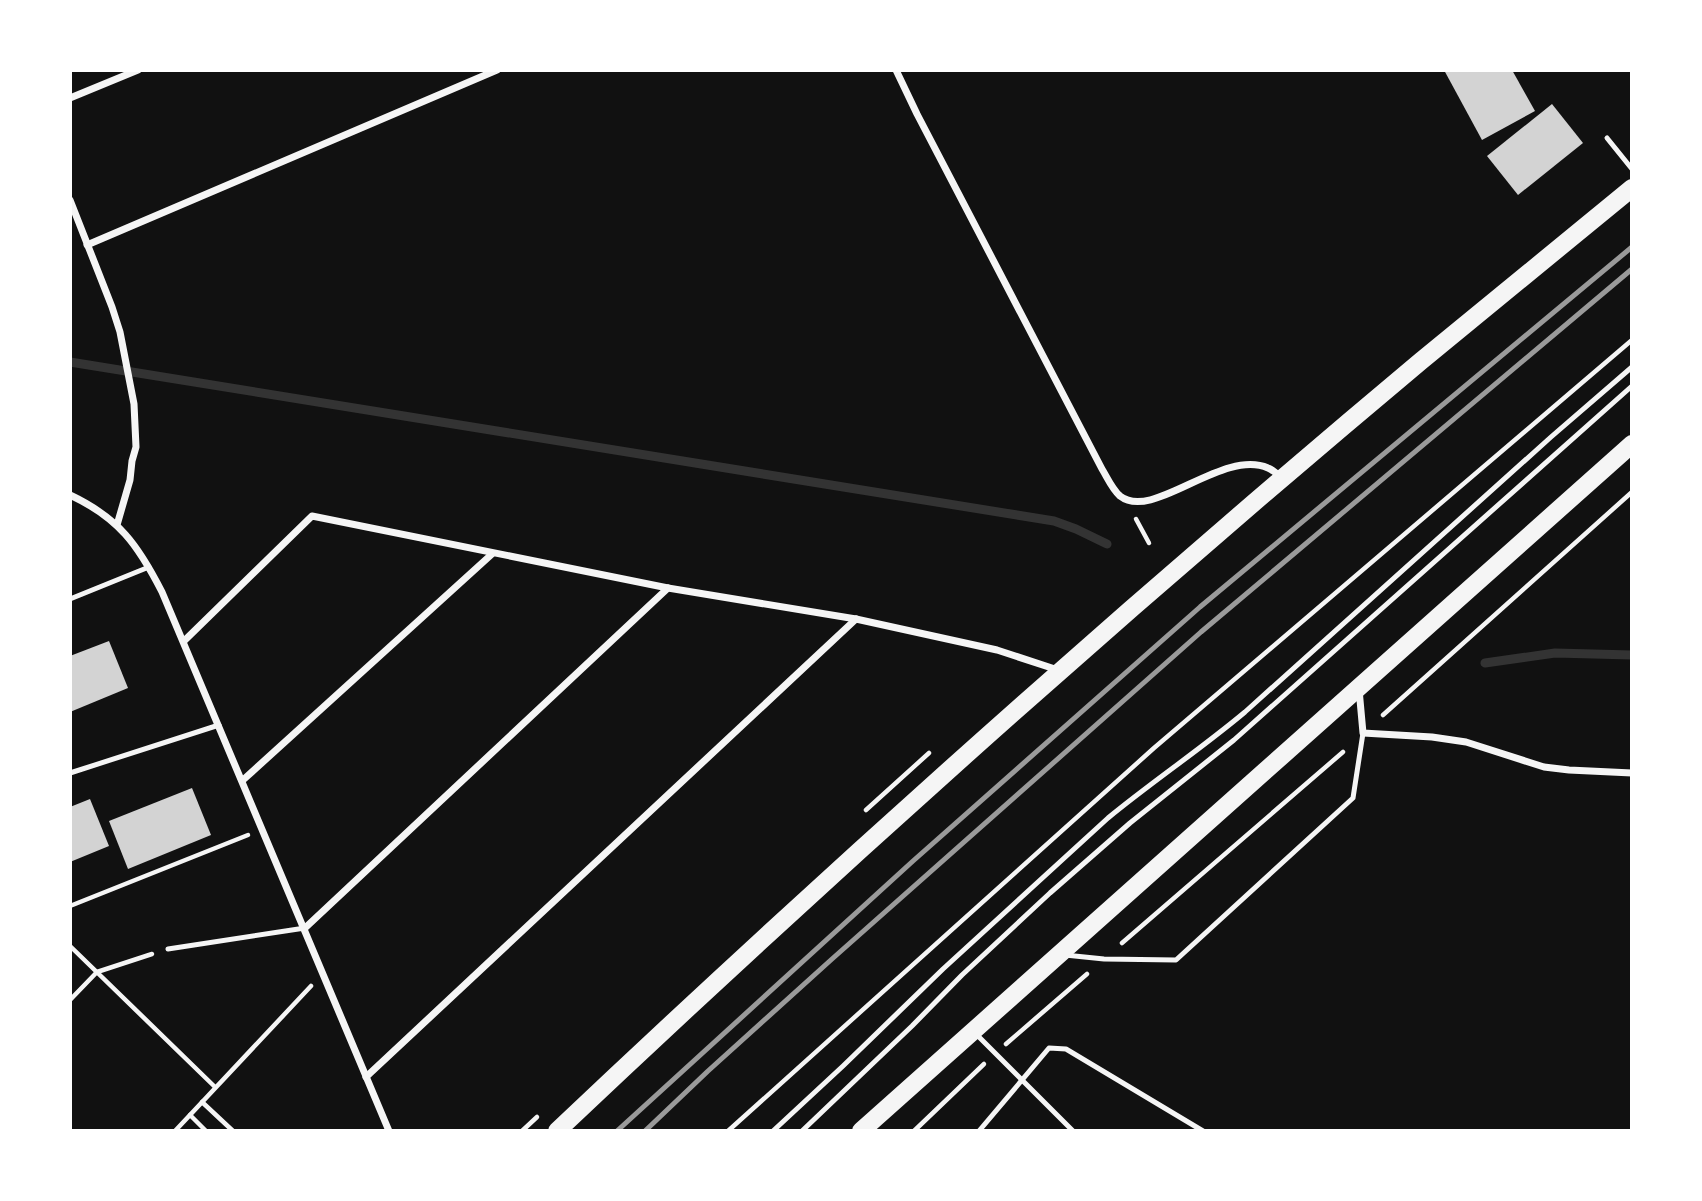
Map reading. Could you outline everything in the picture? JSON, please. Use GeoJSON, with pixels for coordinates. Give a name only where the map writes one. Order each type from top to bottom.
{"type":"FeatureCollection","features":[{"type":"Feature","properties":{"kind":"main road"},"geometry":{"type":"LineString","coordinates":[[557,1131],[762,939],[1062,671],[1421,361],[1632,188]]}},
{"type":"Feature","properties":{"kind":"main road"},"geometry":{"type":"LineString","coordinates":[[861,1131],[1632,444]]}},
{"type":"Feature","properties":{"kind":"street"},"geometry":{"type":"LineString","coordinates":[[70,99],[138,70]]}},
{"type":"Feature","properties":{"kind":"street"},"geometry":{"type":"LineString","coordinates":[[87,244],[497,70]]}},
{"type":"Feature","properties":{"kind":"street"},"geometry":{"type":"LineString","coordinates":[[896,70],[1114,489],[1120,495],[1136,502],[1153,500],[1209,475],[1245,465],[1268,468],[1283,479]]}},
{"type":"Feature","properties":{"kind":"street"},"geometry":{"type":"LineString","coordinates":[[70,200],[120,332],[134,404],[136,447],[117,525]]}},
{"type":"Feature","properties":{"kind":"street"},"geometry":{"type":"LineString","coordinates":[[70,495],[117,525],[132,541],[166,599],[389,1131]]}},
{"type":"Feature","properties":{"kind":"street"},"geometry":{"type":"LineString","coordinates":[[184,641],[312,516],[668,588],[856,618],[998,650],[1062,671]]}},
{"type":"Feature","properties":{"kind":"street"},"geometry":{"type":"LineString","coordinates":[[243,780],[492,554]]}},
{"type":"Feature","properties":{"kind":"street"},"geometry":{"type":"LineString","coordinates":[[305,928],[668,588]]}},
{"type":"Feature","properties":{"kind":"street"},"geometry":{"type":"LineString","coordinates":[[366,1077],[856,618]]}},
{"type":"Feature","properties":{"kind":"street"},"geometry":{"type":"LineString","coordinates":[[1359,687],[1363,733],[1466,742],[1544,767],[1632,774]]}},
{"type":"Feature","properties":{"kind":"lane"},"geometry":{"type":"LineString","coordinates":[[1607,138],[1632,169]]}},
{"type":"Feature","properties":{"kind":"lane"},"geometry":{"type":"LineString","coordinates":[[773,1131],[943,969],[1108,818],[1245,712],[1632,367]]}},
{"type":"Feature","properties":{"kind":"lane"},"geometry":{"type":"LineString","coordinates":[[802,1131],[1050,893],[1130,823],[1234,740],[1632,386]]}},
{"type":"Feature","properties":{"kind":"lane"},"geometry":{"type":"LineString","coordinates":[[70,599],[149,567]]}},
{"type":"Feature","properties":{"kind":"lane"},"geometry":{"type":"LineString","coordinates":[[70,774],[219,725]]}},
{"type":"Feature","properties":{"kind":"lane"},"geometry":{"type":"LineString","coordinates":[[1060,954],[1104,959],[1176,960],[1353,798],[1363,733]]}},
{"type":"Feature","properties":{"kind":"lane"},"geometry":{"type":"LineString","coordinates":[[168,949],[305,928]]}},
{"type":"Feature","properties":{"kind":"lane"},"geometry":{"type":"LineString","coordinates":[[973,1031],[1073,1131]]}},
{"type":"Feature","properties":{"kind":"lane"},"geometry":{"type":"LineString","coordinates":[[979,1131],[1049,1048],[1066,1049],[1203,1131]]}},
{"type":"Feature","properties":{"kind":"path"},"geometry":{"type":"LineString","coordinates":[[728,1131],[1154,748],[1632,340]]}},
{"type":"Feature","properties":{"kind":"path"},"geometry":{"type":"LineString","coordinates":[[914,1131],[995,1054],[1363,733],[1632,492]]}},
{"type":"Feature","properties":{"kind":"path"},"geometry":{"type":"LineString","coordinates":[[1137,523],[1149,543]]}},
{"type":"Feature","properties":{"kind":"path"},"geometry":{"type":"LineString","coordinates":[[70,906],[263,829]]}},
{"type":"Feature","properties":{"kind":"path"},"geometry":{"type":"LineString","coordinates":[[70,946],[215,1087]]}},
{"type":"Feature","properties":{"kind":"path"},"geometry":{"type":"LineString","coordinates":[[70,1000],[97,972],[168,949]]}},
{"type":"Feature","properties":{"kind":"path"},"geometry":{"type":"LineString","coordinates":[[175,1131],[323,973]]}},
{"type":"Feature","properties":{"kind":"path"},"geometry":{"type":"LineString","coordinates":[[202,1102],[233,1131]]}},
{"type":"Feature","properties":{"kind":"path"},"geometry":{"type":"LineString","coordinates":[[190,1115],[206,1131]]}},
{"type":"Feature","properties":{"kind":"building"},"geometry":{"type":"Polygon","coordinates":[[[1444,70],[1512,70],[1535,111],[1482,140],[1444,70]]]}},
{"type":"Feature","properties":{"kind":"building"},"geometry":{"type":"Polygon","coordinates":[[[1552,104],[1583,143],[1518,195],[1487,156],[1552,104]]]}},
{"type":"Feature","properties":{"kind":"building"},"geometry":{"type":"Polygon","coordinates":[[[109,641],[128,688],[70,712],[70,656],[109,641]]]}},
{"type":"Feature","properties":{"kind":"building"},"geometry":{"type":"Polygon","coordinates":[[[192,788],[211,835],[128,869],[109,821],[192,788]]]}},
{"type":"Feature","properties":{"kind":"building"},"geometry":{"type":"Polygon","coordinates":[[[90,799],[109,846],[70,862],[70,807],[90,799]]]}},
{"type":"Feature","properties":{"kind":"waterway"},"geometry":{"type":"LineString","coordinates":[[70,362],[1054,521],[1107,544]]}},
{"type":"Feature","properties":{"kind":"waterway"},"geometry":{"type":"LineString","coordinates":[[1485,663],[1555,653],[1632,655]]}},
{"type":"Feature","properties":{"kind":"railway"},"geometry":{"type":"LineString","coordinates":[[617,1131],[913,861],[1200,607],[1632,247]]}},
{"type":"Feature","properties":{"kind":"railway"},"geometry":{"type":"LineString","coordinates":[[645,1131],[832,959],[1201,632],[1632,269]]}}]}
